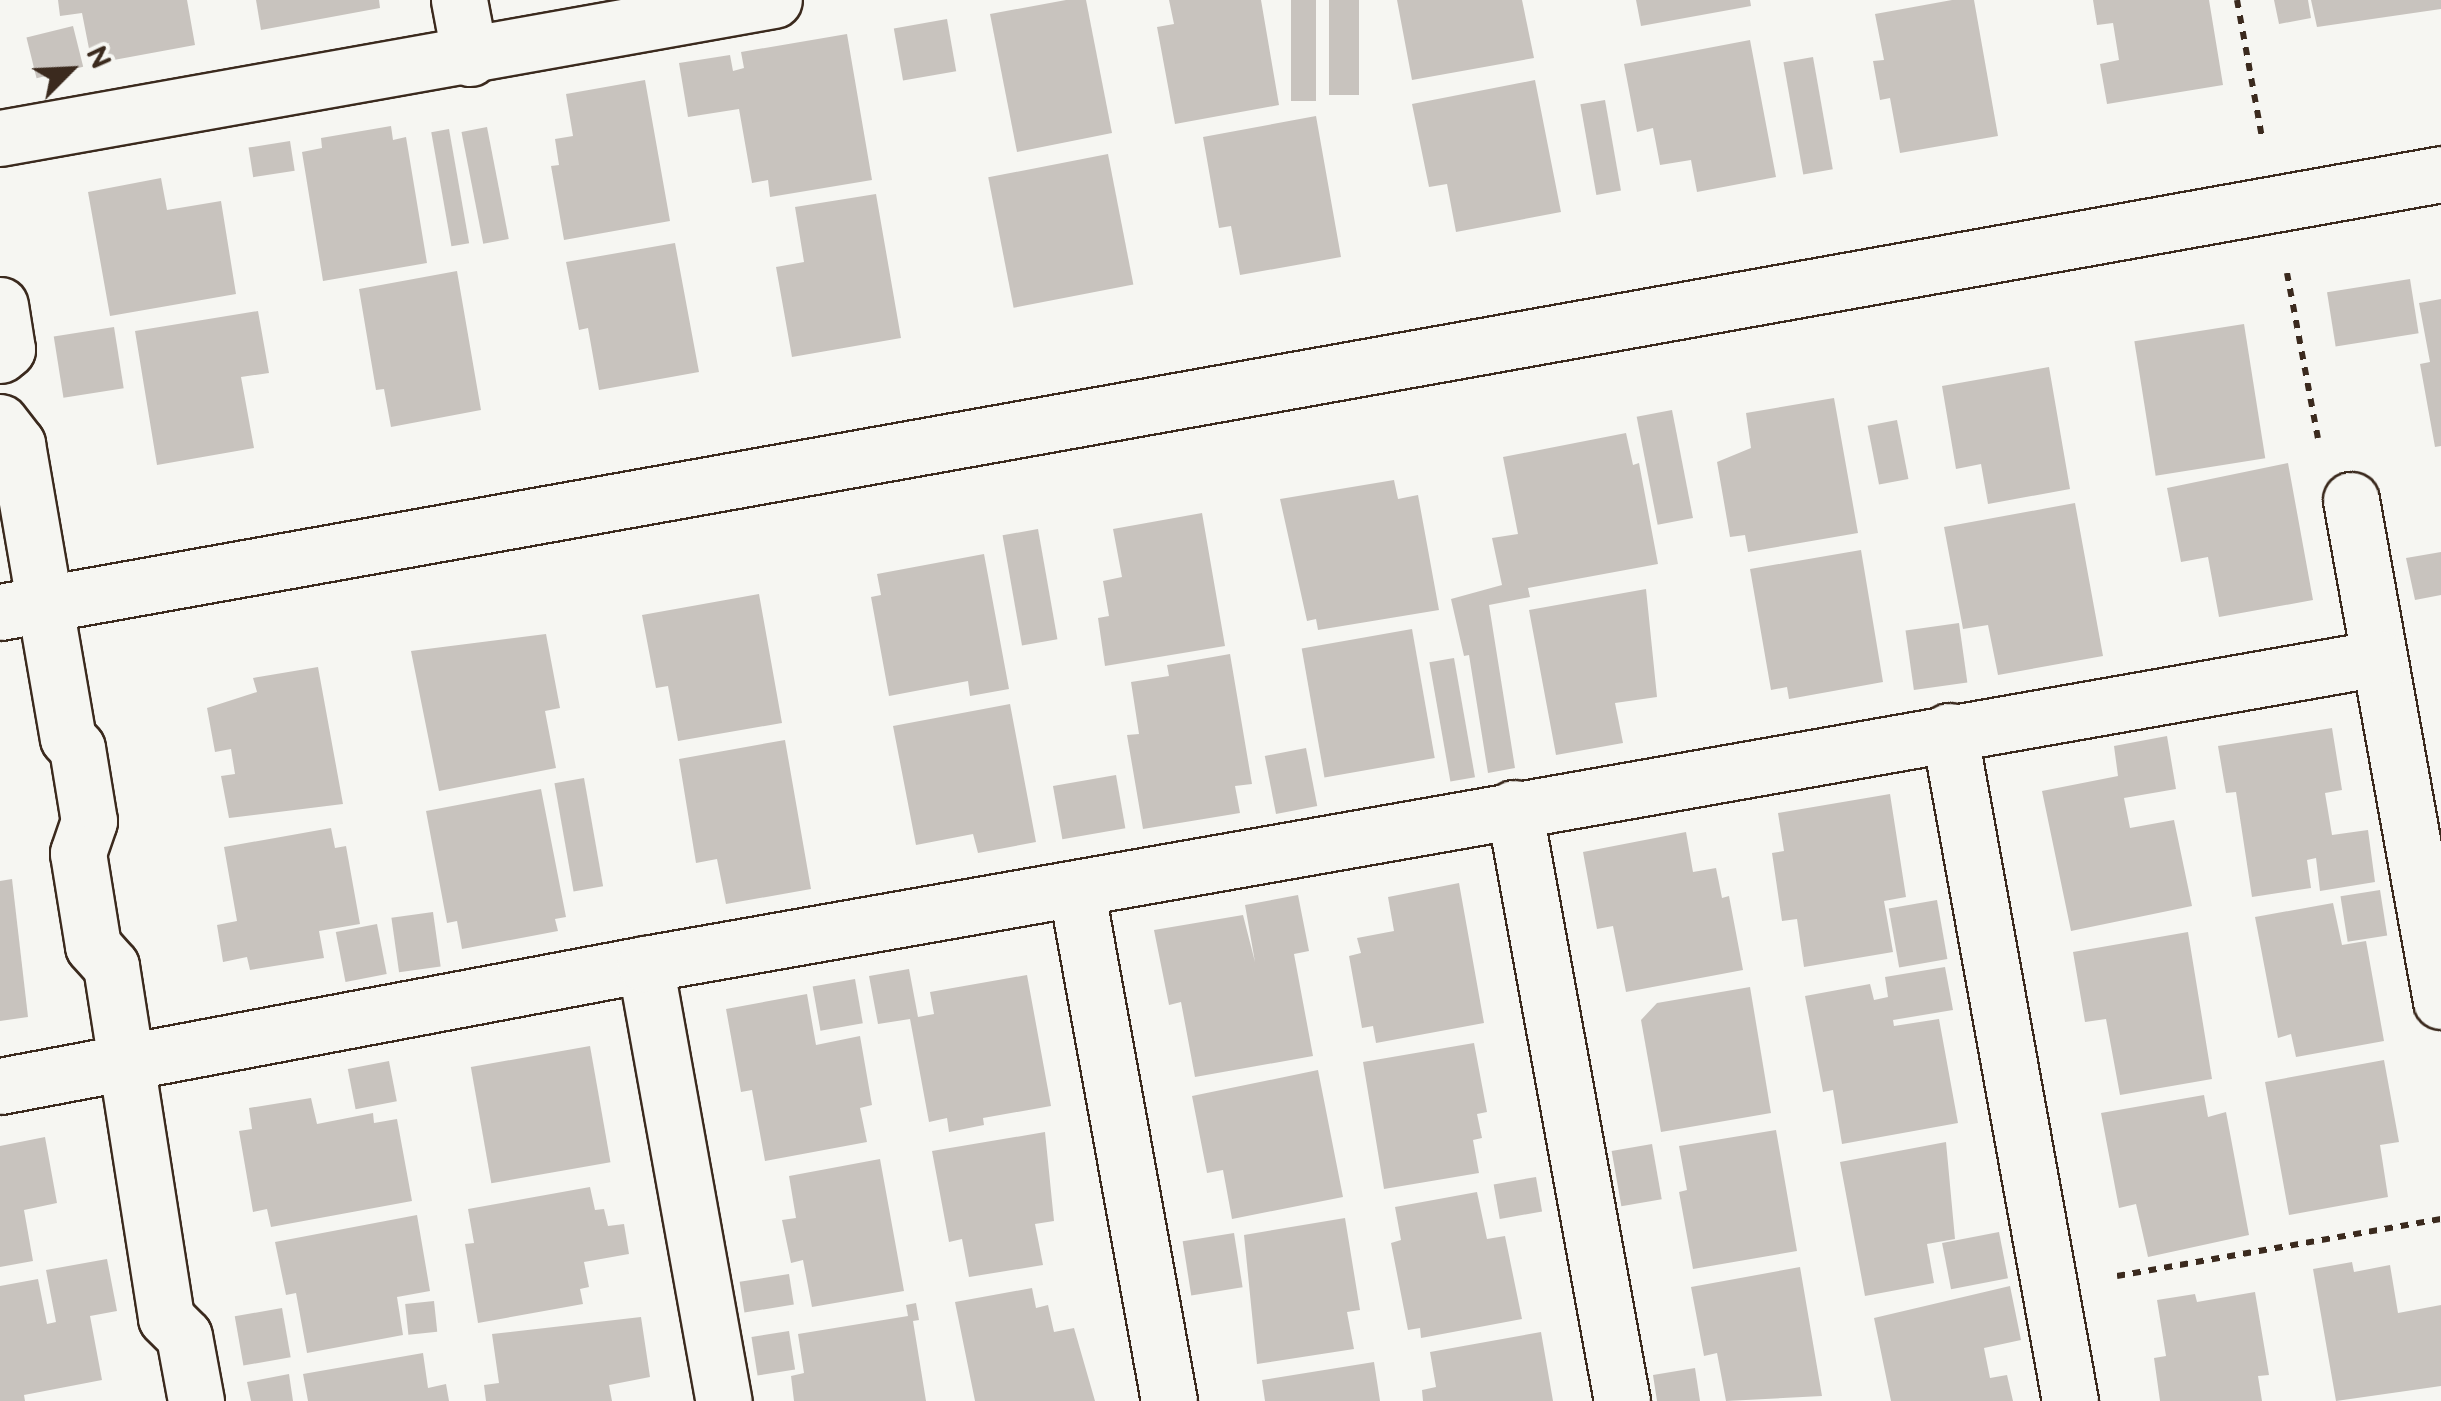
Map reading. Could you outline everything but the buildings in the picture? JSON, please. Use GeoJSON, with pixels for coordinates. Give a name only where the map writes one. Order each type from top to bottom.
{"type":"FeatureCollection","features":[{"type":"Feature","properties":{"kind":"street"},"geometry":{"type":"LineString","coordinates":[[459,0],[470,58]]}},
{"type":"Feature","properties":{"kind":"street"},"geometry":{"type":"LineString","coordinates":[[0,138],[470,58],[774,0]]}},
{"type":"Feature","properties":{"kind":"street"},"geometry":{"type":"LineString","coordinates":[[22,608],[2441,174]]}},
{"type":"Feature","properties":{"kind":"street"},"geometry":{"type":"LineString","coordinates":[[0,305],[6,349],[0,355]]}},
{"type":"Feature","properties":{"kind":"street"},"geometry":{"type":"LineString","coordinates":[[0,422],[17,444],[22,608],[89,821],[78,853],[94,946],[112,966],[166,1318],[184,1336],[196,1401]]}},
{"type":"Feature","properties":{"kind":"street"},"geometry":{"type":"LineString","coordinates":[[2352,500],[2441,1001]]}},
{"type":"Feature","properties":{"kind":"street"},"geometry":{"type":"LineString","coordinates":[[0,1086],[645,964],[2378,658]]}},
{"type":"Feature","properties":{"kind":"street"},"geometry":{"type":"LineString","coordinates":[[1949,731],[2070,1401]]}},
{"type":"Feature","properties":{"kind":"street"},"geometry":{"type":"LineString","coordinates":[[1514,808],[1622,1401]]}},
{"type":"Feature","properties":{"kind":"street"},"geometry":{"type":"LineString","coordinates":[[1076,888],[1169,1401]]}},
{"type":"Feature","properties":{"kind":"street"},"geometry":{"type":"LineString","coordinates":[[645,964],[724,1401]]}},
{"type":"Feature","properties":{"kind":"path"},"geometry":{"type":"LineString","coordinates":[[2052,1288],[2441,1219]]}}]}
